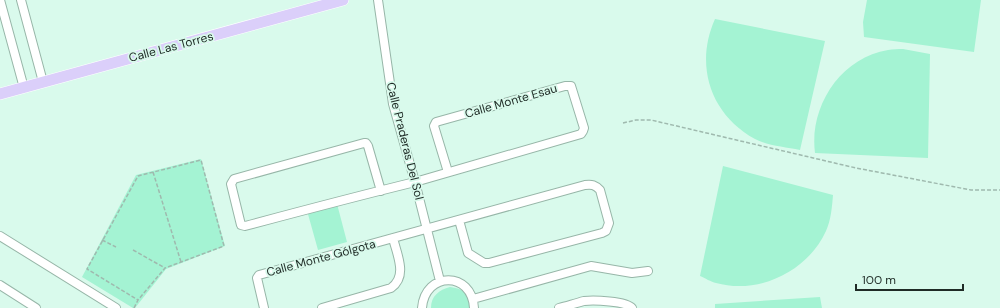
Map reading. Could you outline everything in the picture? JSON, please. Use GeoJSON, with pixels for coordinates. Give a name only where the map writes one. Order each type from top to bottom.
{"type":"FeatureCollection","features":[{"type":"Feature","properties":{"kind":"main road","name":"Calle Las Torres"},"geometry":{"type":"LineString","coordinates":[[0,94],[343,0]]}},
{"type":"Feature","properties":{"kind":"street"},"geometry":{"type":"LineString","coordinates":[[0,0],[24,88]]}},
{"type":"Feature","properties":{"kind":"street"},"geometry":{"type":"LineString","coordinates":[[21,0],[43,82]]}},
{"type":"Feature","properties":{"kind":"street","name":"Calle Praderas Del Sol"},"geometry":{"type":"LineString","coordinates":[[378,0],[393,104],[415,182],[440,281]]}},
{"type":"Feature","properties":{"kind":"street","name":"Calle Monte Esau"},"geometry":{"type":"LineString","coordinates":[[381,191],[366,143],[234,179],[231,184],[241,225],[245,226],[381,191],[415,182],[581,134],[584,128],[571,86],[565,86],[436,122],[434,126],[448,172]]}},
{"type":"Feature","properties":{"kind":"street","name":"Calle Monte Gólgota"},"geometry":{"type":"LineString","coordinates":[[264,308],[257,278],[259,275],[427,228],[592,184],[600,190],[609,223],[606,231],[602,234],[484,263],[468,252],[459,220]]}},
{"type":"Feature","properties":{"kind":"street"},"geometry":{"type":"LineString","coordinates":[[0,236],[116,308]]}},
{"type":"Feature","properties":{"kind":"street"},"geometry":{"type":"LineString","coordinates":[[322,308],[395,286],[398,282],[401,270],[394,238]]}},
{"type":"Feature","properties":{"kind":"street"},"geometry":{"type":"LineString","coordinates":[[473,299],[591,266],[632,273],[648,270]]}},
{"type":"Feature","properties":{"kind":"street"},"geometry":{"type":"LineString","coordinates":[[422,308],[422,299],[426,291],[432,285],[440,281],[448,280],[457,282],[470,292],[473,299],[474,308]]}},
{"type":"Feature","properties":{"kind":"street"},"geometry":{"type":"LineString","coordinates":[[0,285],[36,308]]}},
{"type":"Feature","properties":{"kind":"street"},"geometry":{"type":"LineString","coordinates":[[19,308],[24,300]]}},
{"type":"Feature","properties":{"kind":"street"},"geometry":{"type":"LineString","coordinates":[[559,308],[583,301],[592,301],[626,303],[632,308]]}},
{"type":"Feature","properties":{"kind":"path"},"geometry":{"type":"LineString","coordinates":[[623,123],[636,120],[651,120],[872,171],[971,190],[1000,190]]}},
{"type":"Feature","properties":{"kind":"path"},"geometry":{"type":"LineString","coordinates":[[134,308],[138,300],[165,268],[224,246],[201,160],[138,176],[87,269],[138,300]]}},
{"type":"Feature","properties":{"kind":"path"},"geometry":{"type":"LineString","coordinates":[[153,172],[181,262]]}},
{"type":"Feature","properties":{"kind":"path"},"geometry":{"type":"LineString","coordinates":[[102,240],[116,247]]}},
{"type":"Feature","properties":{"kind":"path"},"geometry":{"type":"LineString","coordinates":[[133,250],[165,268]]}},
{"type":"Feature","properties":{"kind":"green space"},"geometry":{"type":"Polygon","coordinates":[[[867,0],[981,0],[974,52],[864,37],[863,22],[867,0]]]}},
{"type":"Feature","properties":{"kind":"green space"},"geometry":{"type":"Polygon","coordinates":[[[715,19],[825,41],[800,150],[771,145],[755,139],[740,129],[727,117],[717,103],[711,88],[707,71],[706,54],[709,37],[715,19]]]}},
{"type":"Feature","properties":{"kind":"green space"},"geometry":{"type":"Polygon","coordinates":[[[903,49],[930,54],[928,158],[815,153],[814,136],[817,119],[823,102],[831,87],[842,74],[856,63],[871,55],[888,50],[903,49]]]}},
{"type":"Feature","properties":{"kind":"green space"},"geometry":{"type":"Polygon","coordinates":[[[201,159],[225,246],[166,269],[135,308],[82,277],[136,175],[201,159]]]}},
{"type":"Feature","properties":{"kind":"green space"},"geometry":{"type":"Polygon","coordinates":[[[723,166],[833,195],[832,209],[826,231],[818,245],[807,258],[795,268],[765,282],[749,286],[732,286],[716,283],[700,276],[723,166]]]}},
{"type":"Feature","properties":{"kind":"green space"},"geometry":{"type":"Polygon","coordinates":[[[336,200],[347,242],[318,250],[306,207],[336,200]]]}},
{"type":"Feature","properties":{"kind":"green space"},"geometry":{"type":"Polygon","coordinates":[[[450,287],[460,289],[466,293],[472,308],[431,308],[432,300],[436,294],[450,287]]]}},
{"type":"Feature","properties":{"kind":"green space"},"geometry":{"type":"Polygon","coordinates":[[[820,297],[822,308],[715,308],[715,304],[820,297]]]}}]}
